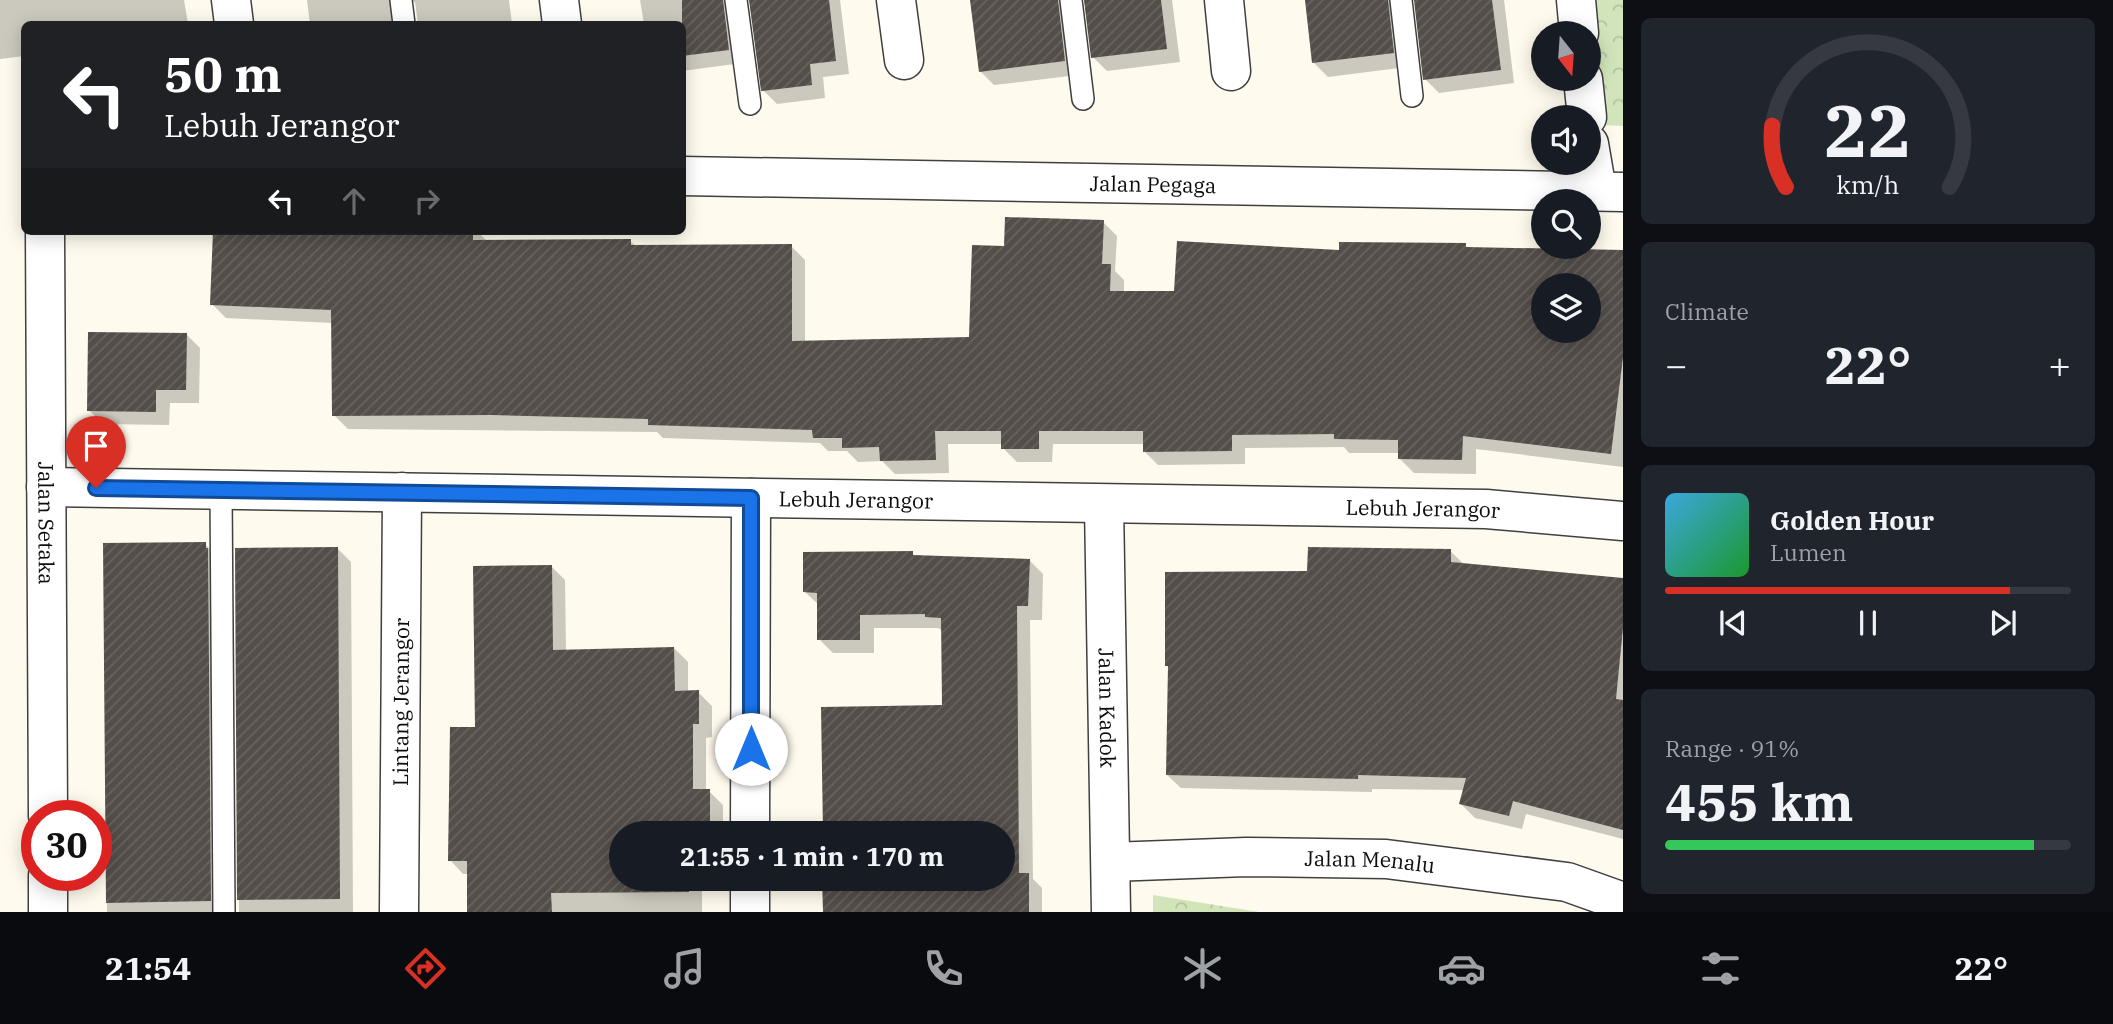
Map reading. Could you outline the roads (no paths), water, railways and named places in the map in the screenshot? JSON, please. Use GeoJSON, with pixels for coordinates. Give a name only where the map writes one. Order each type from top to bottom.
{"type":"FeatureCollection","features":[{"type":"Feature","properties":{"kind":"street"},"geometry":{"type":"LineString","coordinates":[[231,0],[234,21]]}},
{"type":"Feature","properties":{"kind":"street"},"geometry":{"type":"LineString","coordinates":[[559,0],[562,21]]}},
{"type":"Feature","properties":{"kind":"street"},"geometry":{"type":"LineString","coordinates":[[896,0],[904,60]]}},
{"type":"Feature","properties":{"kind":"street"},"geometry":{"type":"LineString","coordinates":[[1224,0],[1231,71]]}},
{"type":"Feature","properties":{"kind":"street"},"geometry":{"type":"LineString","coordinates":[[1576,0],[1578,21]]}},
{"type":"Feature","properties":{"kind":"street"},"geometry":{"type":"LineString","coordinates":[[1601,174],[1610,192]]}},
{"type":"Feature","properties":{"kind":"street","name":"Jalan Pegaga"},"geometry":{"type":"LineString","coordinates":[[686,176],[1610,192]]}},
{"type":"Feature","properties":{"kind":"street","name":"Jalan Setaka"},"geometry":{"type":"LineString","coordinates":[[45,235],[48,800]]}},
{"type":"Feature","properties":{"kind":"street","name":"Lebuh Jerangor"},"geometry":{"type":"LineString","coordinates":[[46,486],[1104,505],[1486,509],[1623,521]]}},
{"type":"Feature","properties":{"kind":"street","name":"Lintang Jerangor"},"geometry":{"type":"LineString","coordinates":[[399,912],[402,492]]}},
{"type":"Feature","properties":{"kind":"street"},"geometry":{"type":"LineString","coordinates":[[750,821],[751,498]]}},
{"type":"Feature","properties":{"kind":"street","name":"Jalan Kadok"},"geometry":{"type":"LineString","coordinates":[[1104,505],[1111,912]]}},
{"type":"Feature","properties":{"kind":"street","name":"Jalan Menalu"},"geometry":{"type":"LineString","coordinates":[[1111,862],[1246,857],[1386,859],[1567,882],[1623,902]]}},
{"type":"Feature","properties":{"kind":"street"},"geometry":{"type":"LineString","coordinates":[[48,891],[48,912]]}},
{"type":"Feature","properties":{"kind":"street"},"geometry":{"type":"LineString","coordinates":[[750,891],[750,912]]}},
{"type":"Feature","properties":{"kind":"lane"},"geometry":{"type":"LineString","coordinates":[[401,0],[404,21]]}},
{"type":"Feature","properties":{"kind":"lane"},"geometry":{"type":"LineString","coordinates":[[736,0],[750,104]]}},
{"type":"Feature","properties":{"kind":"lane"},"geometry":{"type":"LineString","coordinates":[[1071,0],[1083,99]]}},
{"type":"Feature","properties":{"kind":"lane"},"geometry":{"type":"LineString","coordinates":[[1401,0],[1412,96]]}},
{"type":"Feature","properties":{"kind":"lane"},"geometry":{"type":"LineString","coordinates":[[221,490],[224,912]]}}]}
